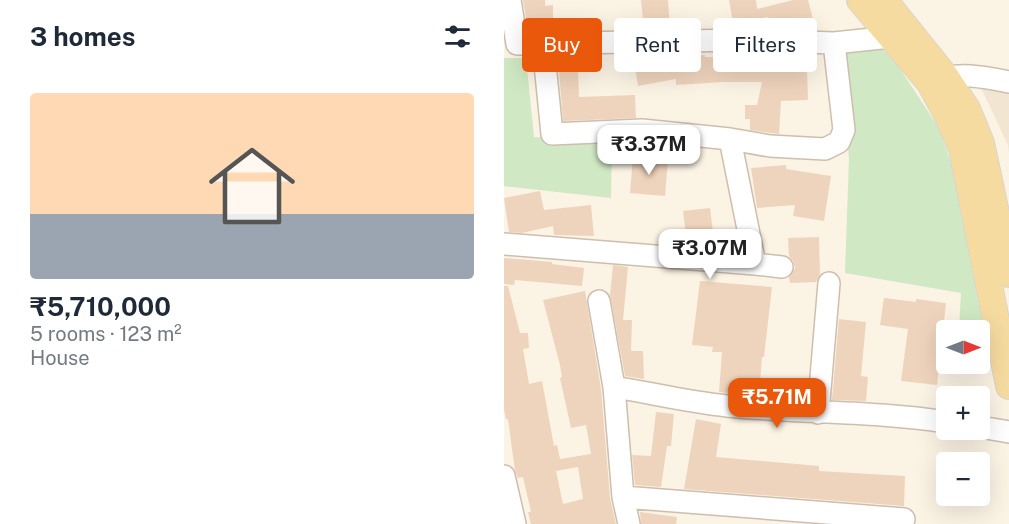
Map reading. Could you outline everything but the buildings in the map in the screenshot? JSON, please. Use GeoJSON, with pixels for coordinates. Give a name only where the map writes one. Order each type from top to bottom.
{"type":"FeatureCollection","features":[{"type":"Feature","properties":{"kind":"main road"},"geometry":{"type":"LineString","coordinates":[[860,0],[891,37],[967,109],[981,143],[1009,274]]}},
{"type":"Feature","properties":{"kind":"main road"},"geometry":{"type":"LineString","coordinates":[[884,0],[938,80],[949,118],[962,149],[1009,386]]}},
{"type":"Feature","properties":{"kind":"street"},"geometry":{"type":"LineString","coordinates":[[510,0],[517,44],[522,44]]}},
{"type":"Feature","properties":{"kind":"street"},"geometry":{"type":"LineString","coordinates":[[602,43],[743,40],[834,44],[891,37]]}},
{"type":"Feature","properties":{"kind":"street"},"geometry":{"type":"LineString","coordinates":[[546,72],[552,134],[642,130],[730,139],[770,146],[825,149],[838,142],[844,130],[834,44]]}},
{"type":"Feature","properties":{"kind":"street"},"geometry":{"type":"LineString","coordinates":[[938,80],[984,77],[1009,82]]}},
{"type":"Feature","properties":{"kind":"street"},"geometry":{"type":"LineString","coordinates":[[730,139],[755,264]]}},
{"type":"Feature","properties":{"kind":"street"},"geometry":{"type":"LineString","coordinates":[[504,243],[782,267]]}},
{"type":"Feature","properties":{"kind":"street"},"geometry":{"type":"LineString","coordinates":[[818,413],[829,283]]}},
{"type":"Feature","properties":{"kind":"street"},"geometry":{"type":"LineString","coordinates":[[599,301],[614,387],[623,497],[629,524]]}},
{"type":"Feature","properties":{"kind":"street"},"geometry":{"type":"LineString","coordinates":[[614,387],[725,406],[914,417],[936,420]]}},
{"type":"Feature","properties":{"kind":"street"},"geometry":{"type":"LineString","coordinates":[[990,429],[1009,432]]}},
{"type":"Feature","properties":{"kind":"street"},"geometry":{"type":"LineString","coordinates":[[504,476],[515,524]]}},
{"type":"Feature","properties":{"kind":"street"},"geometry":{"type":"LineString","coordinates":[[623,497],[904,519]]}},
{"type":"Feature","properties":{"kind":"shaded area"},"geometry":{"type":"Polygon","coordinates":[[[981,88],[1009,94],[1009,153],[1008,145],[981,88]]]}},
{"type":"Feature","properties":{"kind":"green space"},"geometry":{"type":"Polygon","coordinates":[[[887,49],[939,128],[951,163],[982,320],[960,320],[961,293],[845,273],[849,158],[838,52],[887,49]]]}},
{"type":"Feature","properties":{"kind":"green space"},"geometry":{"type":"Polygon","coordinates":[[[504,58],[522,58],[522,72],[527,72],[534,137],[612,142],[611,198],[504,186],[504,58]]]}}]}
